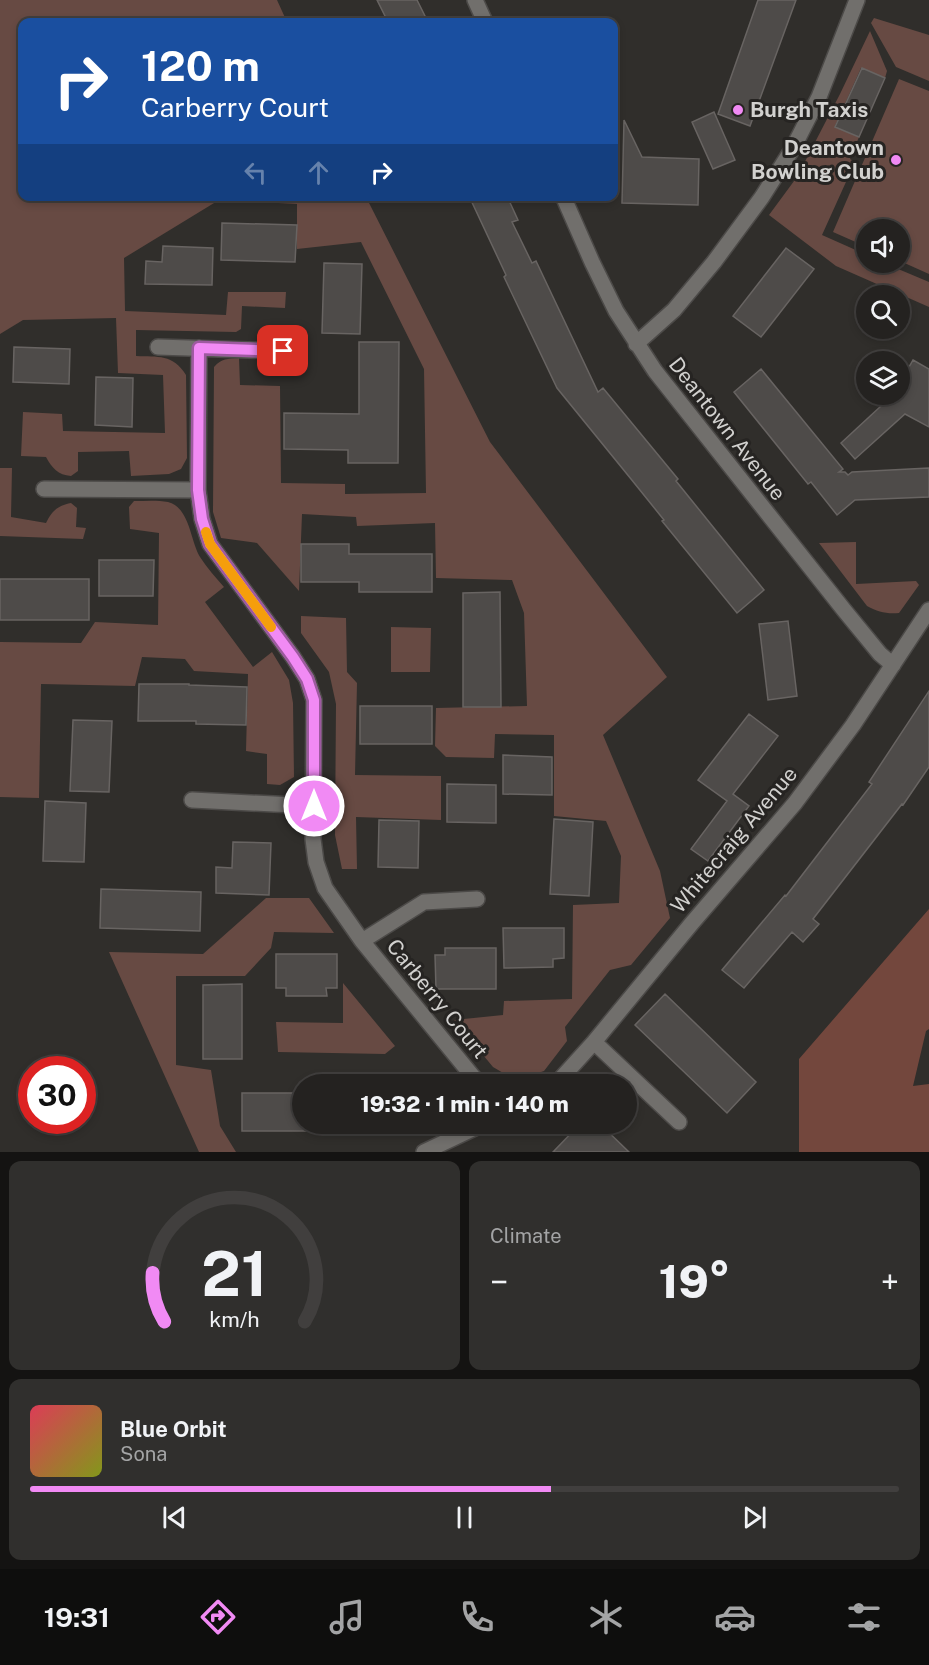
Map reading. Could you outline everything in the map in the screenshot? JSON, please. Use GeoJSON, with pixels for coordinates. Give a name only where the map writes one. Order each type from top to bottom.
{"type":"FeatureCollection","features":[{"type":"Feature","properties":{"kind":"street"},"geometry":{"type":"LineString","coordinates":[[475,0],[483,18]]}},
{"type":"Feature","properties":{"kind":"street"},"geometry":{"type":"LineString","coordinates":[[636,344],[681,302],[762,197],[793,148],[819,97],[857,0]]}},
{"type":"Feature","properties":{"kind":"street","name":"Deantown Avenue"},"geometry":{"type":"LineString","coordinates":[[565,201],[616,311],[654,372],[880,654],[893,665]]}},
{"type":"Feature","properties":{"kind":"street"},"geometry":{"type":"LineString","coordinates":[[158,346],[283,351]]}},
{"type":"Feature","properties":{"kind":"street","name":"Carberry Court"},"geometry":{"type":"LineString","coordinates":[[199,348],[198,490],[202,519],[210,544],[293,657],[307,679],[314,700],[313,839],[316,862],[324,888],[362,941],[471,1074]]}},
{"type":"Feature","properties":{"kind":"street"},"geometry":{"type":"LineString","coordinates":[[44,489],[198,490]]}},
{"type":"Feature","properties":{"kind":"street","name":"Whitecraig Avenue"},"geometry":{"type":"LineString","coordinates":[[565,1074],[795,803],[853,725],[929,610]]}},
{"type":"Feature","properties":{"kind":"street"},"geometry":{"type":"LineString","coordinates":[[192,800],[314,806]]}},
{"type":"Feature","properties":{"kind":"street","name":"Carberry Court"},"geometry":{"type":"LineString","coordinates":[[362,941],[424,902],[477,899]]}},
{"type":"Feature","properties":{"kind":"street"},"geometry":{"type":"LineString","coordinates":[[594,1042],[679,1122]]}},
{"type":"Feature","properties":{"kind":"street"},"geometry":{"type":"LineString","coordinates":[[424,1152],[462,1134]]}},
{"type":"Feature","properties":{"kind":"shaded area"},"geometry":{"type":"Polygon","coordinates":[[[0,0],[277,0],[285,18],[18,18],[18,201],[217,201],[124,258],[125,311],[226,315],[228,292],[286,292],[285,308],[242,306],[241,329],[236,332],[136,330],[136,356],[170,360],[176,363],[186,375],[187,458],[181,469],[169,474],[131,476],[129,451],[78,452],[78,471],[71,476],[56,470],[46,457],[21,456],[23,412],[62,414],[63,431],[165,433],[163,375],[118,373],[116,318],[23,320],[0,334],[0,0]]]}},
{"type":"Feature","properties":{"kind":"shaded area"},"geometry":{"type":"Polygon","coordinates":[[[874,18],[929,35],[929,81],[896,67],[871,23],[874,18]]]}},
{"type":"Feature","properties":{"kind":"shaded area"},"geometry":{"type":"Polygon","coordinates":[[[870,31],[887,71],[885,78],[861,68],[835,126],[859,137],[850,159],[855,162],[822,235],[856,250],[856,273],[908,273],[929,282],[929,307],[910,299],[910,285],[879,285],[836,266],[769,215],[797,177],[870,31]]]}},
{"type":"Feature","properties":{"kind":"shaded area","name":"Deantown Bowling Club"},"geometry":{"type":"Polygon","coordinates":[[[899,79],[929,91],[929,274],[910,265],[910,219],[856,219],[856,242],[833,232],[899,79]]]}},
{"type":"Feature","properties":{"kind":"shaded area"},"geometry":{"type":"Polygon","coordinates":[[[238,201],[368,201],[490,442],[667,677],[603,735],[660,871],[670,918],[631,965],[610,970],[565,1027],[567,1041],[544,1071],[535,1074],[505,1074],[493,1067],[454,1020],[503,1015],[504,1001],[572,999],[573,905],[619,903],[621,856],[606,821],[554,816],[554,735],[495,734],[494,758],[446,757],[435,746],[436,708],[527,706],[524,613],[512,580],[436,578],[435,523],[357,526],[356,517],[302,514],[299,591],[257,543],[221,538],[213,512],[214,367],[222,360],[239,358],[240,385],[280,386],[281,483],[345,484],[345,494],[426,493],[424,369],[361,242],[297,249],[297,204],[238,201]]]}},
{"type":"Feature","properties":{"kind":"shaded area"},"geometry":{"type":"Polygon","coordinates":[[[0,468],[12,468],[11,517],[46,523],[56,510],[71,503],[77,508],[76,527],[86,528],[83,539],[0,536],[0,468]]]}},
{"type":"Feature","properties":{"kind":"shaded area"},"geometry":{"type":"Polygon","coordinates":[[[134,501],[168,502],[181,511],[200,557],[224,587],[205,602],[253,667],[272,652],[289,680],[293,703],[294,777],[280,785],[267,784],[267,754],[246,751],[248,674],[194,671],[185,659],[142,657],[135,686],[41,684],[39,798],[0,797],[0,642],[81,643],[95,622],[158,625],[159,533],[130,529],[129,507],[134,501]]]}},
{"type":"Feature","properties":{"kind":"shaded area"},"geometry":{"type":"Polygon","coordinates":[[[856,542],[856,584],[916,581],[919,585],[899,613],[882,612],[867,606],[819,543],[856,542]]]}},
{"type":"Feature","properties":{"kind":"shaded area"},"geometry":{"type":"Polygon","coordinates":[[[301,616],[346,618],[347,672],[357,683],[355,775],[441,776],[441,820],[356,817],[357,869],[342,869],[335,835],[336,704],[329,672],[301,633],[301,616]]]}},
{"type":"Feature","properties":{"kind":"shaded area"},"geometry":{"type":"Polygon","coordinates":[[[391,627],[431,628],[430,672],[391,672],[391,627]]]}},
{"type":"Feature","properties":{"kind":"shaded area"},"geometry":{"type":"Polygon","coordinates":[[[266,898],[309,898],[334,933],[274,932],[271,948],[245,976],[176,976],[176,1065],[211,1070],[220,1126],[236,1152],[199,1152],[109,952],[203,954],[266,898]]]}},
{"type":"Feature","properties":{"kind":"shaded area"},"geometry":{"type":"Polygon","coordinates":[[[929,909],[929,1029],[926,1031],[913,1086],[929,1084],[929,1152],[799,1152],[799,1059],[929,909]]]}},
{"type":"Feature","properties":{"kind":"shaded area"},"geometry":{"type":"Polygon","coordinates":[[[343,983],[395,1046],[385,1054],[278,1052],[276,1022],[343,1023],[343,983]]]}},
{"type":"Feature","properties":{"kind":"building"},"geometry":{"type":"Polygon","coordinates":[[[377,0],[417,0],[426,18],[386,18],[377,0]]]}},
{"type":"Feature","properties":{"kind":"building"},"geometry":{"type":"Polygon","coordinates":[[[758,0],[796,0],[750,126],[718,114],[758,0]]]}},
{"type":"Feature","properties":{"kind":"building"},"geometry":{"type":"Polygon","coordinates":[[[862,68],[885,78],[859,137],[835,127],[862,68]]]}},
{"type":"Feature","properties":{"kind":"building"},"geometry":{"type":"Polygon","coordinates":[[[714,112],[735,160],[713,169],[692,122],[714,112]]]}},
{"type":"Feature","properties":{"kind":"building"},"geometry":{"type":"Polygon","coordinates":[[[624,120],[642,157],[699,159],[698,205],[622,203],[624,120]]]}},
{"type":"Feature","properties":{"kind":"building"},"geometry":{"type":"Polygon","coordinates":[[[471,201],[509,201],[518,220],[512,222],[532,263],[536,261],[598,392],[603,388],[678,479],[676,481],[764,590],[737,613],[557,388],[504,277],[506,275],[471,201]]]}},
{"type":"Feature","properties":{"kind":"building"},"geometry":{"type":"Polygon","coordinates":[[[222,223],[297,225],[295,262],[221,260],[222,223]]]}},
{"type":"Feature","properties":{"kind":"building"},"geometry":{"type":"Polygon","coordinates":[[[163,246],[213,248],[212,285],[145,284],[146,261],[162,262],[163,246]]]}},
{"type":"Feature","properties":{"kind":"building"},"geometry":{"type":"Polygon","coordinates":[[[786,248],[814,269],[761,337],[733,316],[786,248]]]}},
{"type":"Feature","properties":{"kind":"building"},"geometry":{"type":"Polygon","coordinates":[[[324,263],[362,264],[360,334],[322,333],[324,263]]]}},
{"type":"Feature","properties":{"kind":"building"},"geometry":{"type":"Polygon","coordinates":[[[359,342],[399,342],[398,463],[348,463],[348,450],[284,449],[284,413],[359,414],[359,342]]]}},
{"type":"Feature","properties":{"kind":"building"},"geometry":{"type":"Polygon","coordinates":[[[14,347],[70,349],[69,384],[13,382],[14,347]]]}},
{"type":"Feature","properties":{"kind":"building"},"geometry":{"type":"Polygon","coordinates":[[[913,360],[929,369],[929,427],[905,414],[855,459],[841,443],[882,405],[910,405],[910,365],[913,360]]]}},
{"type":"Feature","properties":{"kind":"building"},"geometry":{"type":"Polygon","coordinates":[[[761,369],[843,469],[839,472],[845,472],[848,475],[852,472],[929,468],[929,497],[855,500],[837,515],[811,482],[808,484],[734,392],[761,369]]]}},
{"type":"Feature","properties":{"kind":"building"},"geometry":{"type":"Polygon","coordinates":[[[96,377],[133,378],[132,427],[95,425],[96,377]]]}},
{"type":"Feature","properties":{"kind":"building"},"geometry":{"type":"Polygon","coordinates":[[[301,544],[349,544],[349,554],[432,554],[432,592],[359,592],[359,582],[301,582],[301,544]]]}},
{"type":"Feature","properties":{"kind":"building"},"geometry":{"type":"Polygon","coordinates":[[[99,560],[154,560],[153,596],[99,596],[99,560]]]}},
{"type":"Feature","properties":{"kind":"building"},"geometry":{"type":"Polygon","coordinates":[[[0,579],[89,579],[89,620],[0,620],[0,579]]]}},
{"type":"Feature","properties":{"kind":"building"},"geometry":{"type":"Polygon","coordinates":[[[500,592],[501,707],[463,707],[463,593],[500,592]]]}},
{"type":"Feature","properties":{"kind":"building"},"geometry":{"type":"Polygon","coordinates":[[[788,621],[797,696],[768,700],[759,624],[788,621]]]}},
{"type":"Feature","properties":{"kind":"building"},"geometry":{"type":"Polygon","coordinates":[[[139,684],[247,687],[246,725],[196,724],[196,721],[138,721],[139,684]]]}},
{"type":"Feature","properties":{"kind":"building"},"geometry":{"type":"Polygon","coordinates":[[[929,691],[929,767],[903,805],[813,919],[819,924],[803,942],[792,932],[744,988],[722,970],[786,896],[872,784],[869,782],[929,691]]]}},
{"type":"Feature","properties":{"kind":"building"},"geometry":{"type":"Polygon","coordinates":[[[360,706],[432,706],[432,744],[360,744],[360,706]]]}},
{"type":"Feature","properties":{"kind":"building"},"geometry":{"type":"Polygon","coordinates":[[[749,714],[778,736],[733,794],[749,806],[708,861],[691,849],[727,801],[698,780],[749,714]]]}},
{"type":"Feature","properties":{"kind":"building"},"geometry":{"type":"Polygon","coordinates":[[[73,720],[112,721],[109,792],[70,791],[73,720]]]}},
{"type":"Feature","properties":{"kind":"building"},"geometry":{"type":"Polygon","coordinates":[[[503,755],[552,757],[552,795],[503,794],[503,755]]]}},
{"type":"Feature","properties":{"kind":"building"},"geometry":{"type":"Polygon","coordinates":[[[447,784],[496,785],[496,823],[447,822],[447,784]]]}},
{"type":"Feature","properties":{"kind":"building"},"geometry":{"type":"Polygon","coordinates":[[[45,801],[86,803],[84,862],[43,861],[45,801]]]}},
{"type":"Feature","properties":{"kind":"building"},"geometry":{"type":"Polygon","coordinates":[[[554,819],[593,822],[589,896],[550,894],[554,819]]]}},
{"type":"Feature","properties":{"kind":"building"},"geometry":{"type":"Polygon","coordinates":[[[379,820],[419,821],[418,868],[378,867],[379,820]]]}},
{"type":"Feature","properties":{"kind":"building"},"geometry":{"type":"Polygon","coordinates":[[[233,842],[271,843],[269,895],[216,893],[216,867],[232,868],[233,842]]]}},
{"type":"Feature","properties":{"kind":"building"},"geometry":{"type":"Polygon","coordinates":[[[101,889],[201,892],[200,931],[100,928],[101,889]]]}},
{"type":"Feature","properties":{"kind":"building"},"geometry":{"type":"Polygon","coordinates":[[[503,928],[564,928],[564,958],[553,959],[553,967],[504,968],[503,928]]]}},
{"type":"Feature","properties":{"kind":"building"},"geometry":{"type":"Polygon","coordinates":[[[445,948],[496,948],[496,989],[436,989],[435,955],[445,955],[445,948]]]}},
{"type":"Feature","properties":{"kind":"building"},"geometry":{"type":"Polygon","coordinates":[[[276,954],[337,954],[337,988],[326,988],[327,996],[286,996],[286,988],[276,988],[276,954]]]}},
{"type":"Feature","properties":{"kind":"building"},"geometry":{"type":"Polygon","coordinates":[[[242,984],[242,1059],[203,1059],[203,985],[242,984]]]}},
{"type":"Feature","properties":{"kind":"building"},"geometry":{"type":"Polygon","coordinates":[[[665,994],[756,1082],[727,1113],[635,1025],[665,994]]]}},
{"type":"Feature","properties":{"kind":"building"},"geometry":{"type":"Polygon","coordinates":[[[242,1093],[292,1093],[292,1131],[242,1131],[242,1093]]]}},
{"type":"Feature","properties":{"kind":"building"},"geometry":{"type":"Polygon","coordinates":[[[570,1134],[610,1134],[629,1152],[553,1152],[570,1134]]]}},
{"type":"Feature","properties":{"kind":"slow traffic"},"geometry":{"type":"LineString","coordinates":[[206,532],[210,544],[271,627]]}},
{"type":"Feature","properties":{"kind":"place","name":"Burgh Taxis"},"geometry":{"type":"Point","coordinates":[738,110]}},
{"type":"Feature","properties":{"kind":"place","name":"Deantown Bowling Club"},"geometry":{"type":"Point","coordinates":[896,160]}},
{"type":"Feature","properties":{"kind":"route"},"geometry":{"type":"LineString","coordinates":[[283,351],[199,348],[198,490],[202,519],[210,544],[307,679],[314,700],[314,806]]}}]}
